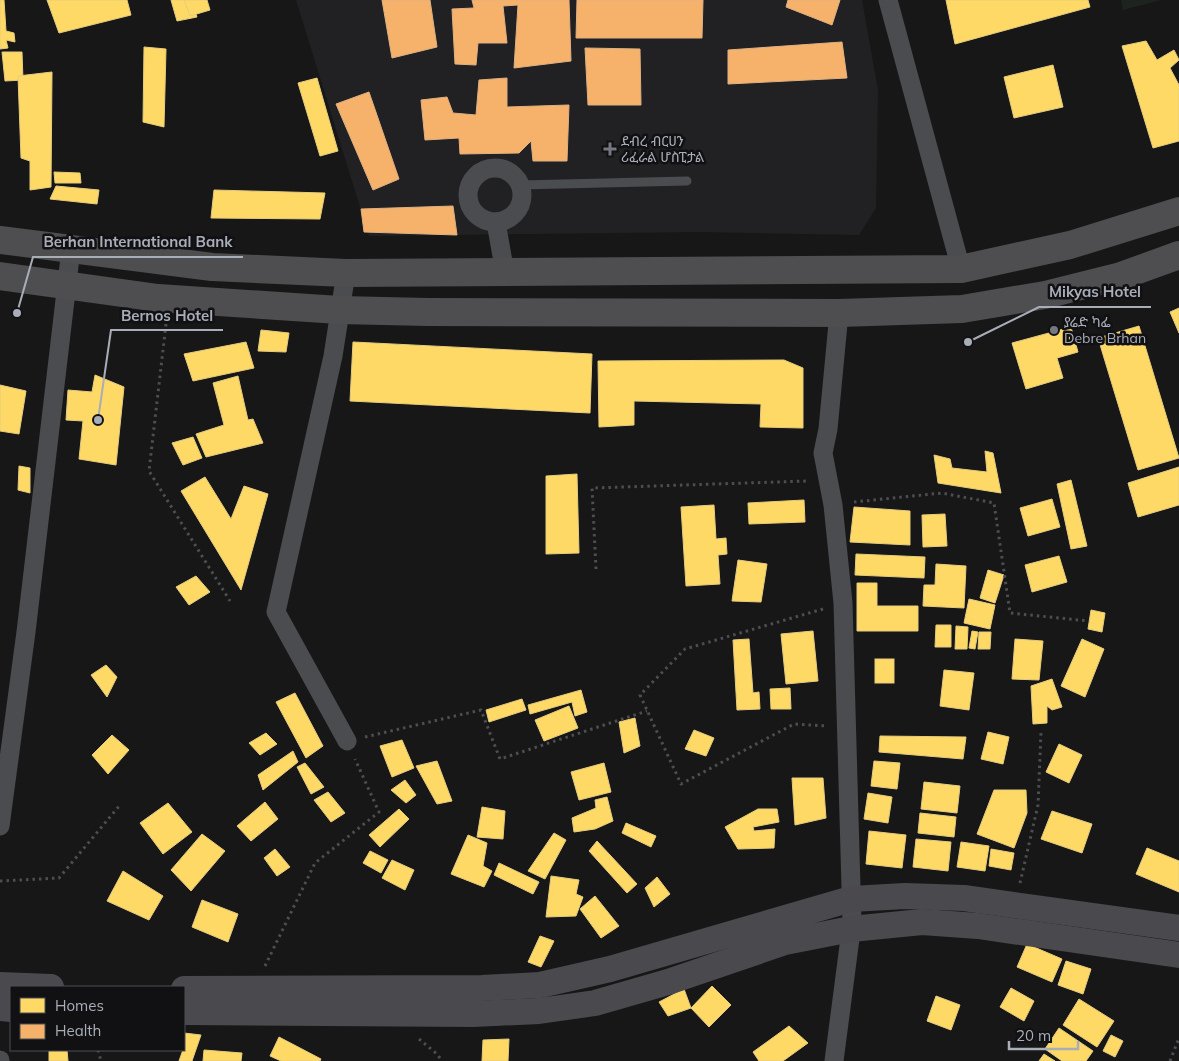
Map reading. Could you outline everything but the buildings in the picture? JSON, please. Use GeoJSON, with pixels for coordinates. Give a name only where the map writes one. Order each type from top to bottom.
{"type":"FeatureCollection","features":[{"type":"Feature","properties":{"kind":"highway"},"geometry":{"type":"LineString","coordinates":[[0,240],[212,267],[346,273],[961,269],[1070,245],[1179,211]]}},
{"type":"Feature","properties":{"kind":"highway"},"geometry":{"type":"LineString","coordinates":[[0,276],[169,299],[339,310],[839,313],[962,309],[1045,295],[1121,276],[1179,255]]}},
{"type":"Feature","properties":{"kind":"street"},"geometry":{"type":"LineString","coordinates":[[888,0],[961,269]]}},
{"type":"Feature","properties":{"kind":"street"},"geometry":{"type":"LineString","coordinates":[[496,168],[510,174],[520,185],[522,195],[520,206],[514,214],[506,220],[496,222],[485,220],[476,214],[470,204],[471,183],[477,175],[486,170],[496,168]]}},
{"type":"Feature","properties":{"kind":"street"},"geometry":{"type":"LineString","coordinates":[[496,222],[505,273]]}},
{"type":"Feature","properties":{"kind":"street"},"geometry":{"type":"LineString","coordinates":[[0,826],[26,632],[71,249]]}},
{"type":"Feature","properties":{"kind":"street"},"geometry":{"type":"LineString","coordinates":[[345,737],[276,612],[329,374],[346,273]]}},
{"type":"Feature","properties":{"kind":"street"},"geometry":{"type":"LineString","coordinates":[[834,1061],[851,929],[843,603],[833,505],[823,453],[828,429],[839,313]]}},
{"type":"Feature","properties":{"kind":"street"},"geometry":{"type":"LineString","coordinates":[[185,989],[482,988],[540,985],[658,956],[851,899],[905,896],[964,898],[1179,928]]}},
{"type":"Feature","properties":{"kind":"street"},"geometry":{"type":"LineString","coordinates":[[185,1012],[473,1014],[539,1011],[595,1003],[668,982],[785,942],[851,929],[922,922],[978,926],[1179,956]]}},
{"type":"Feature","properties":{"kind":"street"},"geometry":{"type":"LineString","coordinates":[[0,985],[26,986]]}},
{"type":"Feature","properties":{"kind":"lane"},"geometry":{"type":"LineString","coordinates":[[520,185],[687,180]]}},
{"type":"Feature","properties":{"kind":"path"},"geometry":{"type":"LineString","coordinates":[[169,299],[149,470],[230,601]]}},
{"type":"Feature","properties":{"kind":"path"},"geometry":{"type":"LineString","coordinates":[[596,569],[592,488],[828,480]]}},
{"type":"Feature","properties":{"kind":"path"},"geometry":{"type":"LineString","coordinates":[[833,505],[942,493],[994,503],[1010,613],[1089,621]]}},
{"type":"Feature","properties":{"kind":"path"},"geometry":{"type":"LineString","coordinates":[[843,603],[686,649],[640,695],[681,784],[794,724],[846,728]]}},
{"type":"Feature","properties":{"kind":"path"},"geometry":{"type":"LineString","coordinates":[[254,989],[315,863],[379,812],[345,737],[481,710],[500,758],[647,711]]}},
{"type":"Feature","properties":{"kind":"path"},"geometry":{"type":"LineString","coordinates":[[1014,905],[1038,804],[1041,732]]}},
{"type":"Feature","properties":{"kind":"path"},"geometry":{"type":"LineString","coordinates":[[0,881],[59,878],[120,805]]}},
{"type":"Feature","properties":{"kind":"path"},"geometry":{"type":"LineString","coordinates":[[1170,1061],[1179,1038]]}},
{"type":"Feature","properties":{"kind":"shaded area","name":"ደብረ ብርሀን ሪፈራል ሆስፒታል"},"geometry":{"type":"Polygon","coordinates":[[[296,0],[862,0],[878,90],[876,208],[859,235],[702,232],[369,236],[296,0]]]}},
{"type":"Feature","properties":{"kind":"shaded area"},"geometry":{"type":"Polygon","coordinates":[[[1121,0],[1161,0],[1123,10],[1121,0]]]}},
{"type":"Feature","properties":{"kind":"place","name":"ደብረ ብርሀን ሪፈራል ሆስፒታል"},"geometry":{"type":"Point","coordinates":[610,149]}},
{"type":"Feature","properties":{"kind":"place","name":"Berhan International Bank"},"geometry":{"type":"Point","coordinates":[17,313]}},
{"type":"Feature","properties":{"kind":"place","name":"ያሬድ ካፌ Debre Brhan"},"geometry":{"type":"Point","coordinates":[1054,330]}},
{"type":"Feature","properties":{"kind":"place","name":"Mikyas Hotel"},"geometry":{"type":"Point","coordinates":[968,342]}},
{"type":"Feature","properties":{"kind":"place","name":"Bernos Hotel"},"geometry":{"type":"Point","coordinates":[98,420]}}]}
